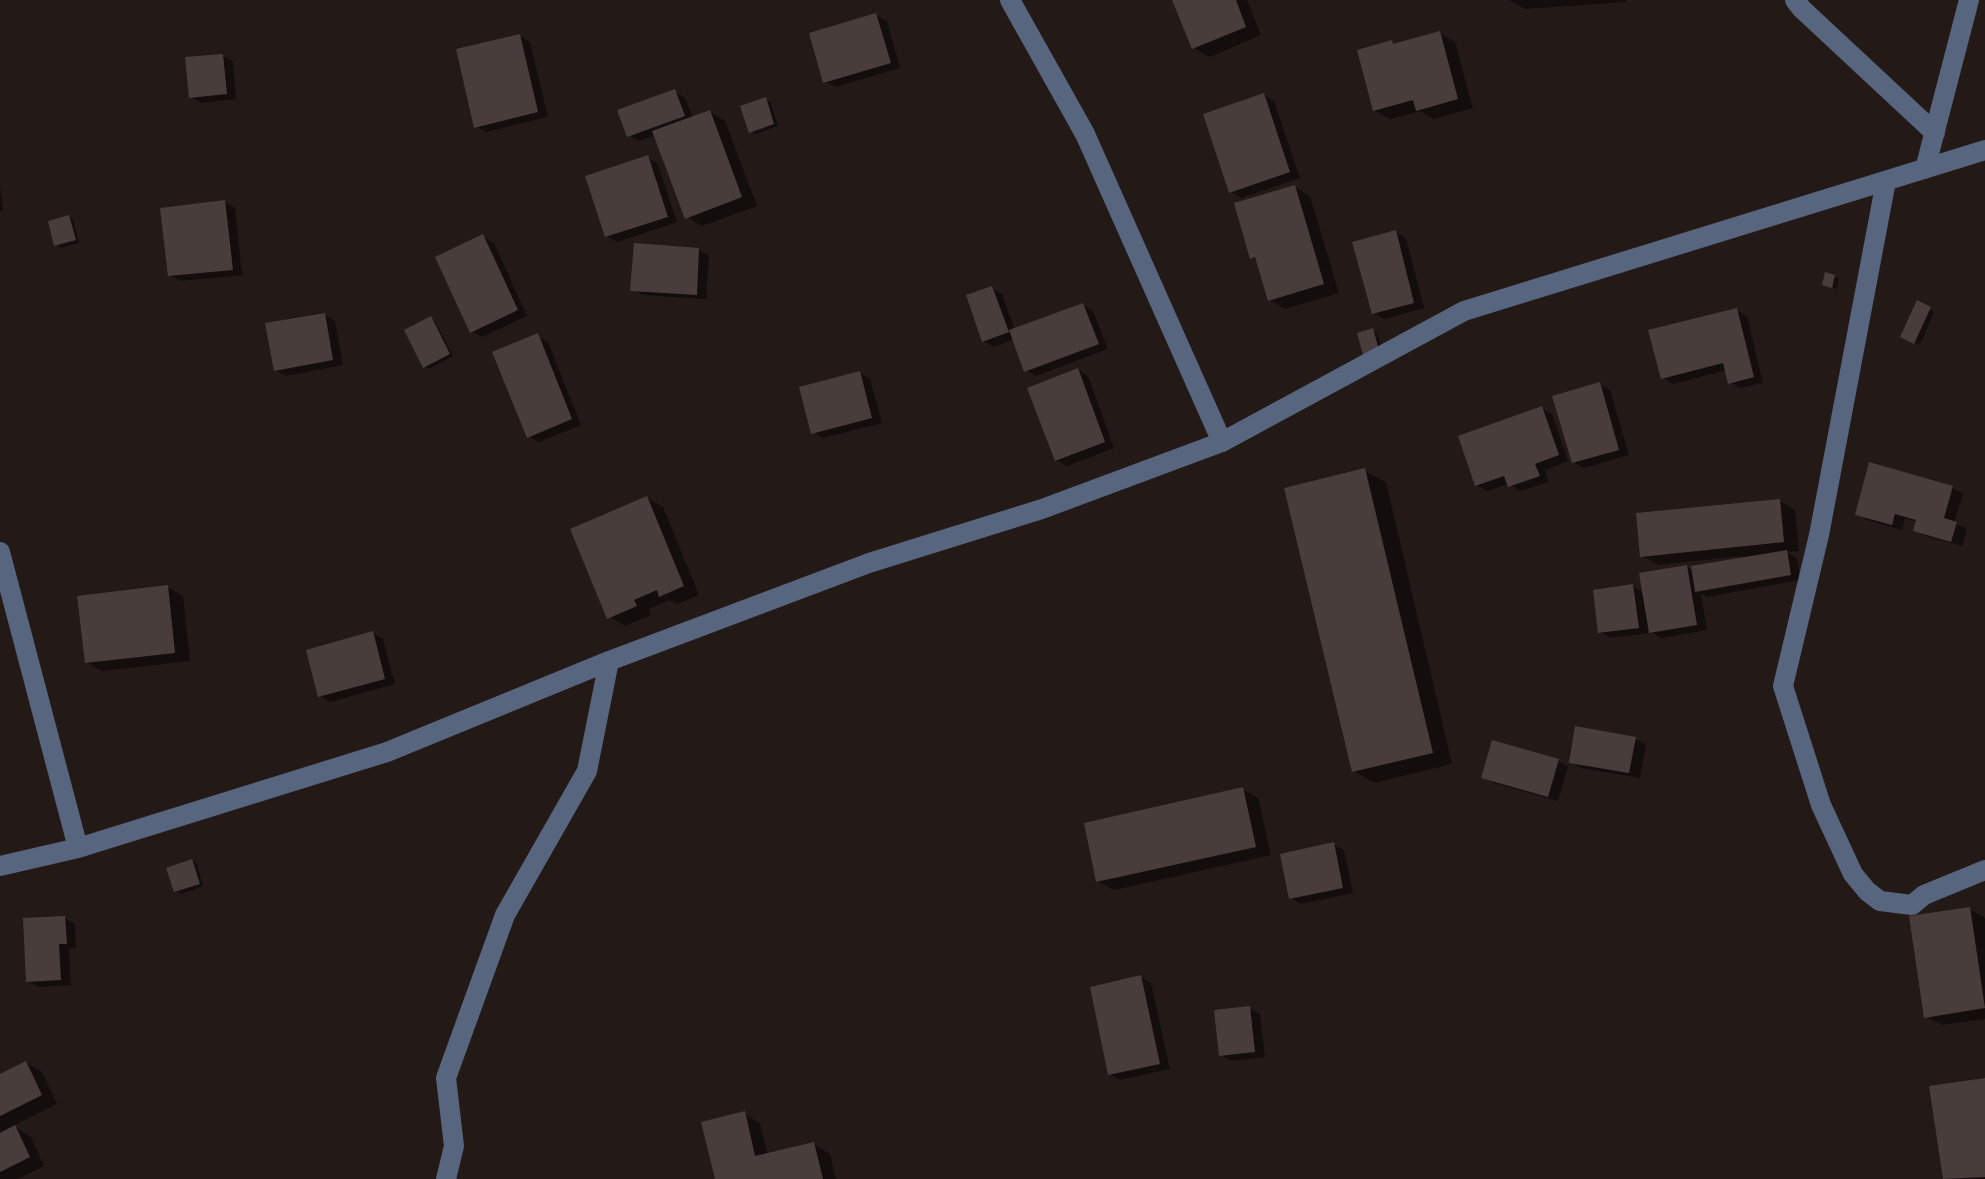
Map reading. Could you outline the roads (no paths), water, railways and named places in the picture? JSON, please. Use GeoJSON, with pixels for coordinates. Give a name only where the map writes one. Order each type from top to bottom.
{"type":"FeatureCollection","features":[{"type":"Feature","properties":{"kind":"street"},"geometry":{"type":"LineString","coordinates":[[1010,0],[1085,134],[1222,442]]}},
{"type":"Feature","properties":{"kind":"street"},"geometry":{"type":"LineString","coordinates":[[1795,0],[1935,133]]}},
{"type":"Feature","properties":{"kind":"street"},"geometry":{"type":"LineString","coordinates":[[1925,169],[1969,0]]}},
{"type":"Feature","properties":{"kind":"street"},"geometry":{"type":"LineString","coordinates":[[0,866],[78,848],[387,752],[609,661],[869,563],[1042,509],[1222,442],[1464,311],[1985,150]]}},
{"type":"Feature","properties":{"kind":"street"},"geometry":{"type":"LineString","coordinates":[[1886,181],[1819,535],[1783,686],[1821,805],[1853,874],[1867,891],[1880,901],[1912,905],[1924,895],[1985,870]]}},
{"type":"Feature","properties":{"kind":"street"},"geometry":{"type":"LineString","coordinates":[[0,552],[78,848]]}},
{"type":"Feature","properties":{"kind":"street"},"geometry":{"type":"LineString","coordinates":[[446,1179],[454,1146],[446,1078],[505,915],[587,771],[609,661]]}}]}
